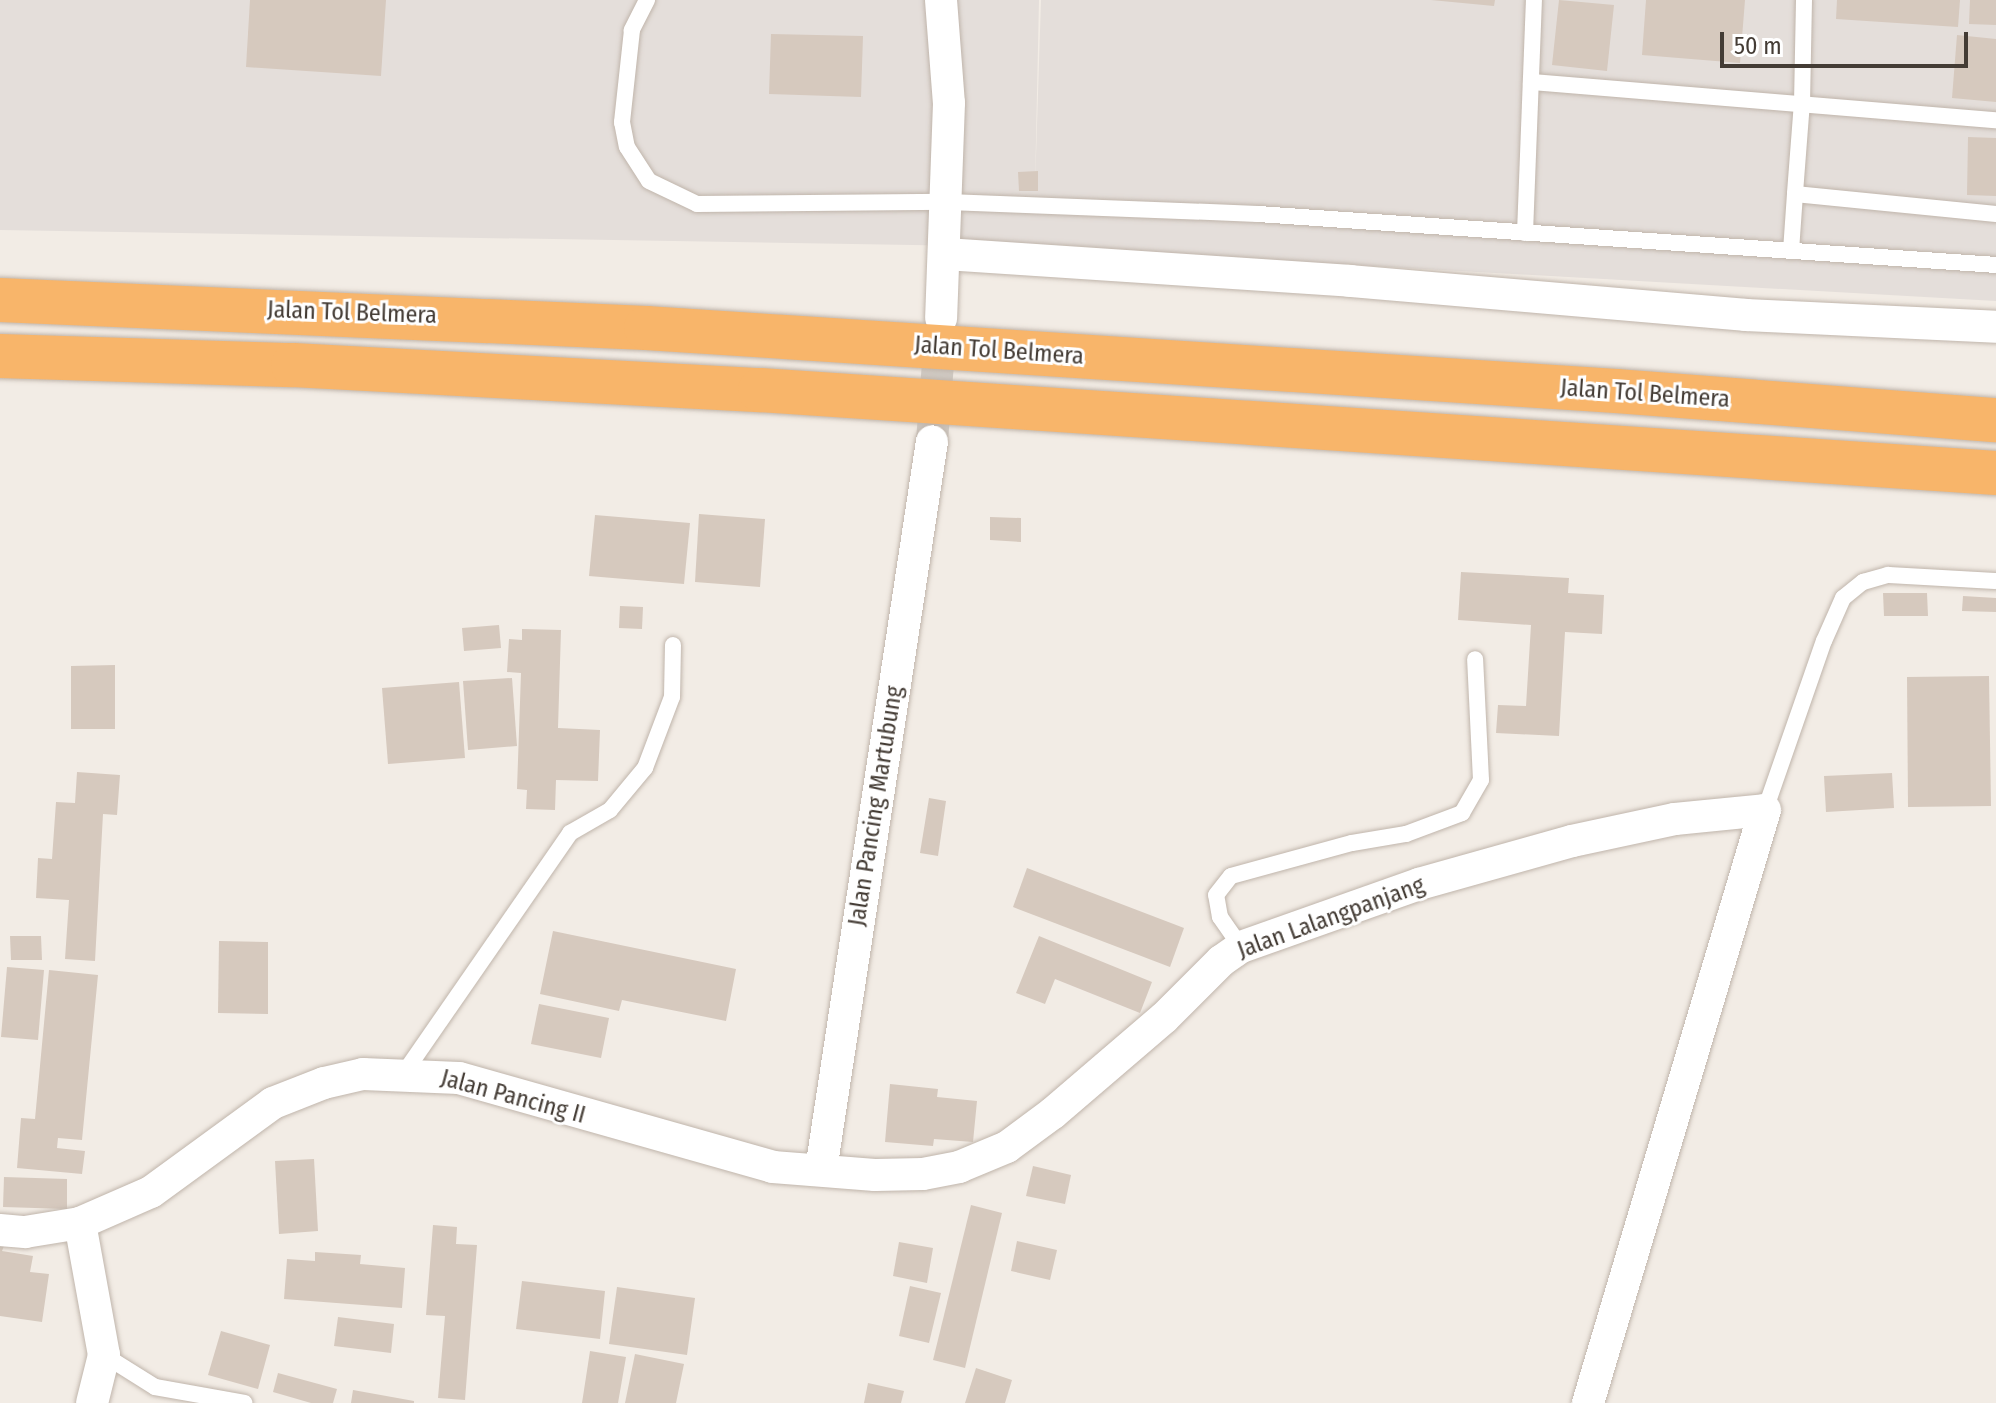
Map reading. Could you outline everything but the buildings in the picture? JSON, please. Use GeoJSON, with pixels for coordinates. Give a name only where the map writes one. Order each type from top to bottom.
{"type":"FeatureCollection","features":[{"type":"Feature","properties":{"kind":"highway","name":"Jalan Tol Belmera"},"geometry":{"type":"LineString","coordinates":[[0,300],[646,328],[1616,391],[1996,420]]}},
{"type":"Feature","properties":{"kind":"highway"},"geometry":{"type":"LineString","coordinates":[[0,356],[293,365],[760,390],[1996,473]]}},
{"type":"Feature","properties":{"kind":"street"},"geometry":{"type":"LineString","coordinates":[[941,0],[949,103],[948,202],[941,318]]}},
{"type":"Feature","properties":{"kind":"street"},"geometry":{"type":"LineString","coordinates":[[946,254],[1350,281],[1746,315],[1996,327]]}},
{"type":"Feature","properties":{"kind":"street","name":"Jalan Pancing Martubung"},"geometry":{"type":"LineString","coordinates":[[821,1170],[932,441]]}},
{"type":"Feature","properties":{"kind":"street"},"geometry":{"type":"LineString","coordinates":[[1588,1403],[1765,810]]}},
{"type":"Feature","properties":{"kind":"street","name":"Jalan Lalangpanjang"},"geometry":{"type":"LineString","coordinates":[[821,1170],[875,1175],[923,1174],[959,1167],[1007,1147],[1053,1113],[1164,1018],[1221,961],[1241,947],[1419,884],[1572,841],[1675,819],[1765,810]]}},
{"type":"Feature","properties":{"kind":"street","name":"Jalan Pancing II"},"geometry":{"type":"LineString","coordinates":[[0,1230],[25,1232],[80,1223],[151,1192],[273,1103],[324,1083],[363,1074],[404,1073],[459,1078],[773,1167],[821,1170]]}},
{"type":"Feature","properties":{"kind":"street"},"geometry":{"type":"LineString","coordinates":[[80,1223],[104,1355],[92,1403]]}},
{"type":"Feature","properties":{"kind":"lane"},"geometry":{"type":"LineString","coordinates":[[647,0],[632,30],[622,122],[627,147],[649,181],[697,204],[948,202],[1258,214],[1996,265]]}},
{"type":"Feature","properties":{"kind":"lane"},"geometry":{"type":"LineString","coordinates":[[1525,233],[1534,0]]}},
{"type":"Feature","properties":{"kind":"lane"},"geometry":{"type":"LineString","coordinates":[[1791,251],[1802,102],[1804,0]]}},
{"type":"Feature","properties":{"kind":"lane"},"geometry":{"type":"LineString","coordinates":[[1531,82],[1996,120]]}},
{"type":"Feature","properties":{"kind":"lane"},"geometry":{"type":"LineString","coordinates":[[1795,194],[1996,214]]}},
{"type":"Feature","properties":{"kind":"lane"},"geometry":{"type":"LineString","coordinates":[[1765,810],[1824,641],[1843,598],[1863,582],[1888,575],[1996,581]]}},
{"type":"Feature","properties":{"kind":"lane"},"geometry":{"type":"LineString","coordinates":[[404,1073],[570,833],[610,810],[645,768],[672,697],[673,645]]}},
{"type":"Feature","properties":{"kind":"lane"},"geometry":{"type":"LineString","coordinates":[[1241,947],[1220,917],[1216,895],[1231,876],[1352,843],[1406,834],[1462,813],[1481,780],[1475,659]]}},
{"type":"Feature","properties":{"kind":"lane"},"geometry":{"type":"LineString","coordinates":[[104,1355],[155,1387],[245,1403]]}},
{"type":"Feature","properties":{"kind":"shaded area"},"geometry":{"type":"Polygon","coordinates":[[[0,0],[1039,0],[1035,187],[1041,0],[1996,0],[1996,301],[1032,247],[0,230],[0,0]]]}},
{"type":"Feature","properties":{"kind":"tunnel"},"geometry":{"type":"LineString","coordinates":[[932,441],[941,325]]}}]}
